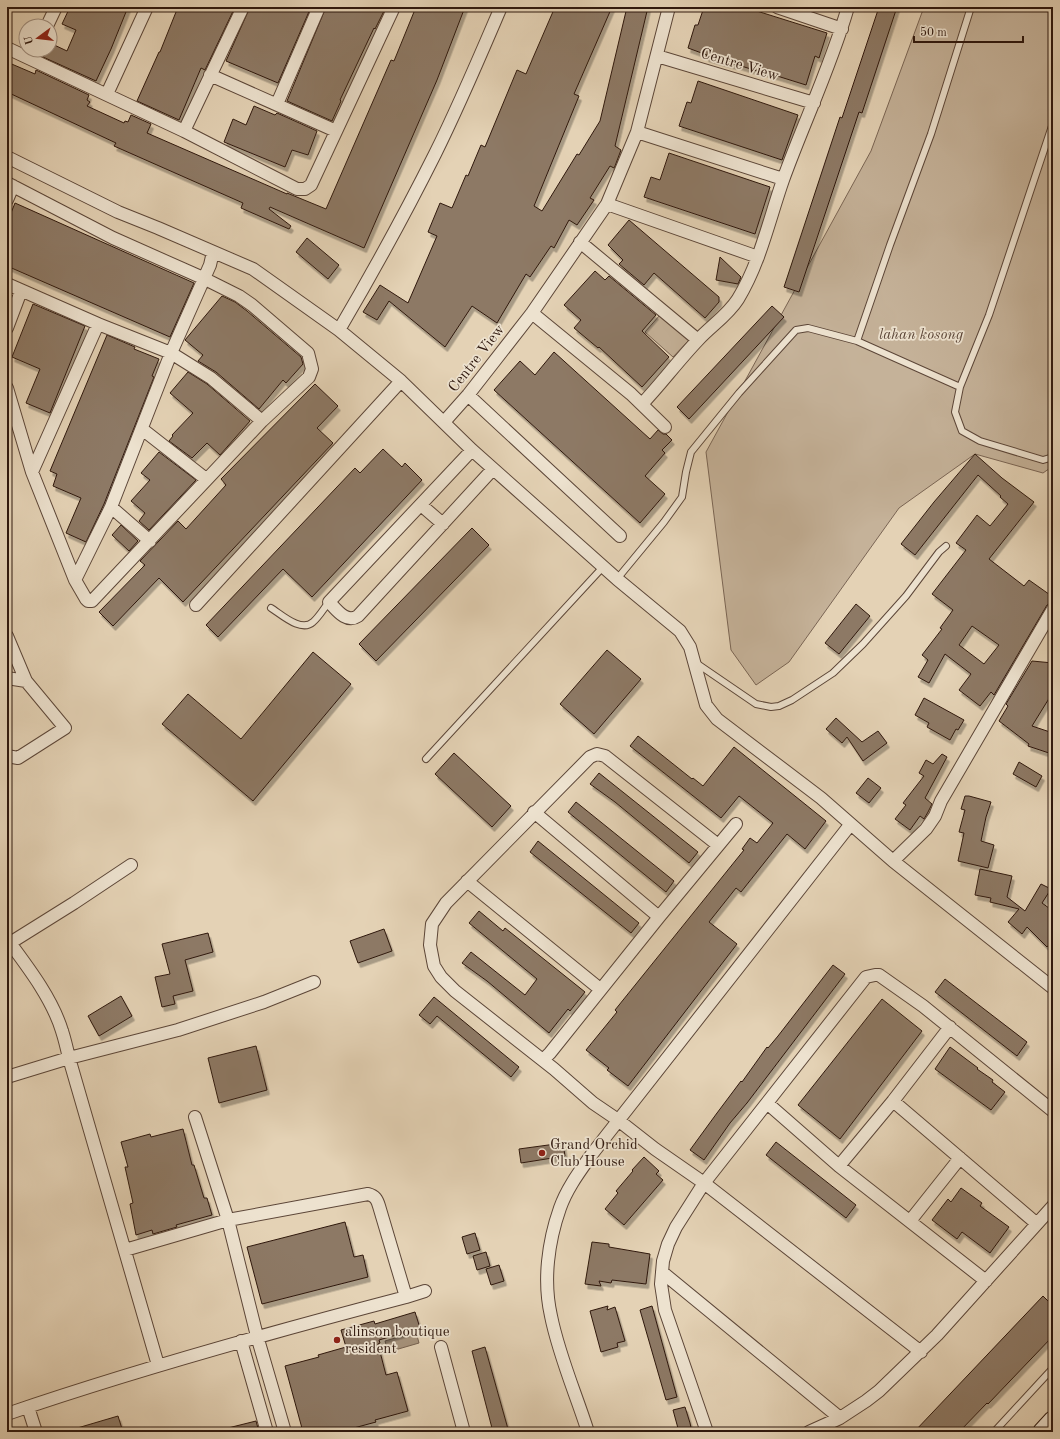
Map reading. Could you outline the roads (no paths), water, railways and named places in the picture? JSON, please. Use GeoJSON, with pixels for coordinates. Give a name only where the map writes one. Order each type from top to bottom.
{"type":"FeatureCollection","features":[{"type":"Feature","properties":{"kind":"street"},"geometry":{"type":"LineString","coordinates":[[50,18],[55,7]]}},
{"type":"Feature","properties":{"kind":"street"},"geometry":{"type":"LineString","coordinates":[[107,94],[147,7]]}},
{"type":"Feature","properties":{"kind":"street"},"geometry":{"type":"LineString","coordinates":[[184,131],[243,7]]}},
{"type":"Feature","properties":{"kind":"street"},"geometry":{"type":"LineString","coordinates":[[277,104],[319,7]]}},
{"type":"Feature","properties":{"kind":"street"},"geometry":{"type":"LineString","coordinates":[[40,58],[107,94],[184,131],[297,189],[305,189],[311,185],[394,7]]}},
{"type":"Feature","properties":{"kind":"street"},"geometry":{"type":"LineString","coordinates":[[340,330],[436,153],[501,7]]}},
{"type":"Feature","properties":{"kind":"street","name":"Centre View"},"geometry":{"type":"LineString","coordinates":[[444,422],[468,394],[532,312],[607,204],[637,132],[669,7]]}},
{"type":"Feature","properties":{"kind":"street"},"geometry":{"type":"LineString","coordinates":[[777,7],[842,28]]}},
{"type":"Feature","properties":{"kind":"street"},"geometry":{"type":"LineString","coordinates":[[642,404],[698,340],[728,311],[737,300],[758,257],[784,179],[842,28],[848,7]]}},
{"type":"Feature","properties":{"kind":"street"},"geometry":{"type":"LineString","coordinates":[[7,48],[18,51]]}},
{"type":"Feature","properties":{"kind":"street","name":"Centre View"},"geometry":{"type":"LineString","coordinates":[[657,56],[814,103]]}},
{"type":"Feature","properties":{"kind":"street"},"geometry":{"type":"LineString","coordinates":[[210,75],[336,131]]}},
{"type":"Feature","properties":{"kind":"street"},"geometry":{"type":"LineString","coordinates":[[637,132],[784,179]]}},
{"type":"Feature","properties":{"kind":"street"},"geometry":{"type":"LineString","coordinates":[[7,157],[118,212],[253,269],[340,330],[401,381],[472,450],[603,567],[680,631],[690,647],[706,705],[717,719],[821,798],[892,861],[1053,988]]}},
{"type":"Feature","properties":{"kind":"street"},"geometry":{"type":"LineString","coordinates":[[7,200],[10,184],[113,238],[203,278],[239,296],[252,305],[308,353],[312,368],[309,377],[262,421],[206,479],[94,600],[88,601],[75,580],[32,472],[7,388]]}},
{"type":"Feature","properties":{"kind":"street"},"geometry":{"type":"LineString","coordinates":[[607,204],[758,257]]}},
{"type":"Feature","properties":{"kind":"street"},"geometry":{"type":"LineString","coordinates":[[580,242],[698,340]]}},
{"type":"Feature","properties":{"kind":"street"},"geometry":{"type":"LineString","coordinates":[[75,580],[111,507],[171,353],[210,265],[213,252]]}},
{"type":"Feature","properties":{"kind":"street"},"geometry":{"type":"LineString","coordinates":[[7,284],[98,324],[171,353],[211,378],[262,421]]}},
{"type":"Feature","properties":{"kind":"street"},"geometry":{"type":"LineString","coordinates":[[7,328],[21,291]]}},
{"type":"Feature","properties":{"kind":"street"},"geometry":{"type":"LineString","coordinates":[[532,312],[642,404],[665,427]]}},
{"type":"Feature","properties":{"kind":"street"},"geometry":{"type":"LineString","coordinates":[[32,472],[98,324]]}},
{"type":"Feature","properties":{"kind":"street"},"geometry":{"type":"LineString","coordinates":[[196,606],[401,381]]}},
{"type":"Feature","properties":{"kind":"street"},"geometry":{"type":"LineString","coordinates":[[468,394],[620,536]]}},
{"type":"Feature","properties":{"kind":"street"},"geometry":{"type":"LineString","coordinates":[[142,429],[206,479]]}},
{"type":"Feature","properties":{"kind":"street"},"geometry":{"type":"LineString","coordinates":[[472,450],[329,602],[339,613],[348,619],[356,618],[494,469]]}},
{"type":"Feature","properties":{"kind":"street"},"geometry":{"type":"LineString","coordinates":[[421,505],[443,524]]}},
{"type":"Feature","properties":{"kind":"street"},"geometry":{"type":"LineString","coordinates":[[111,507],[150,541]]}},
{"type":"Feature","properties":{"kind":"street"},"geometry":{"type":"LineString","coordinates":[[892,861],[926,829],[935,816],[941,801],[1053,609]]}},
{"type":"Feature","properties":{"kind":"street"},"geometry":{"type":"LineString","coordinates":[[7,636],[26,682],[65,728],[18,758],[7,756]]}},
{"type":"Feature","properties":{"kind":"street"},"geometry":{"type":"LineString","coordinates":[[7,678],[26,682]]}},
{"type":"Feature","properties":{"kind":"street"},"geometry":{"type":"LineString","coordinates":[[718,845],[605,756],[597,754],[590,757],[534,812],[446,903],[432,924],[430,944],[434,966],[441,977],[455,991],[543,1060],[593,1103],[704,1183],[920,1352]]}},
{"type":"Feature","properties":{"kind":"street"},"geometry":{"type":"LineString","coordinates":[[534,812],[658,916]]}},
{"type":"Feature","properties":{"kind":"street"},"geometry":{"type":"LineString","coordinates":[[543,1060],[658,916],[736,824]]}},
{"type":"Feature","properties":{"kind":"street"},"geometry":{"type":"LineString","coordinates":[[588,1432],[550,1316],[547,1289],[550,1246],[560,1207],[576,1177],[618,1120],[850,824]]}},
{"type":"Feature","properties":{"kind":"street"},"geometry":{"type":"LineString","coordinates":[[131,865],[74,903],[8,941],[36,980],[51,1006],[62,1030],[158,1365]]}},
{"type":"Feature","properties":{"kind":"street"},"geometry":{"type":"LineString","coordinates":[[467,882],[600,989]]}},
{"type":"Feature","properties":{"kind":"street"},"geometry":{"type":"LineString","coordinates":[[707,1432],[665,1310],[661,1284],[668,1244],[673,1232],[704,1183],[866,977],[879,975],[923,1006],[1053,1111]]}},
{"type":"Feature","properties":{"kind":"street"},"geometry":{"type":"LineString","coordinates":[[7,1077],[69,1058],[178,1030],[264,1002],[314,982]]}},
{"type":"Feature","properties":{"kind":"street"},"geometry":{"type":"LineString","coordinates":[[839,1166],[893,1101],[950,1027]]}},
{"type":"Feature","properties":{"kind":"street"},"geometry":{"type":"LineString","coordinates":[[893,1101],[1036,1223]]}},
{"type":"Feature","properties":{"kind":"street"},"geometry":{"type":"LineString","coordinates":[[767,1103],[839,1166],[986,1280]]}},
{"type":"Feature","properties":{"kind":"street"},"geometry":{"type":"LineString","coordinates":[[195,1117],[228,1220],[257,1336],[285,1432]]}},
{"type":"Feature","properties":{"kind":"street"},"geometry":{"type":"LineString","coordinates":[[910,1221],[960,1158]]}},
{"type":"Feature","properties":{"kind":"street"},"geometry":{"type":"LineString","coordinates":[[125,1250],[228,1220],[368,1194],[377,1199],[406,1297]]}},
{"type":"Feature","properties":{"kind":"street"},"geometry":{"type":"LineString","coordinates":[[809,1432],[840,1418],[880,1391],[920,1352],[1053,1206]]}},
{"type":"Feature","properties":{"kind":"street"},"geometry":{"type":"LineString","coordinates":[[662,1272],[840,1418]]}},
{"type":"Feature","properties":{"kind":"street"},"geometry":{"type":"LineString","coordinates":[[7,1414],[158,1365],[257,1336],[406,1297],[425,1290]]}},
{"type":"Feature","properties":{"kind":"street"},"geometry":{"type":"LineString","coordinates":[[241,1341],[267,1432]]}},
{"type":"Feature","properties":{"kind":"street"},"geometry":{"type":"LineString","coordinates":[[441,1347],[464,1432]]}},
{"type":"Feature","properties":{"kind":"street"},"geometry":{"type":"LineString","coordinates":[[28,1407],[36,1432]]}},
{"type":"Feature","properties":{"kind":"street"},"geometry":{"type":"LineString","coordinates":[[1042,1432],[1053,1420]]}},
{"type":"Feature","properties":{"kind":"lane"},"geometry":{"type":"LineString","coordinates":[[857,341],[890,245],[931,134],[971,7]]}},
{"type":"Feature","properties":{"kind":"lane"},"geometry":{"type":"LineString","coordinates":[[1053,123],[989,315],[960,386],[954,412],[962,431],[980,441],[1043,460],[1053,457]]}},
{"type":"Feature","properties":{"kind":"lane"},"geometry":{"type":"LineString","coordinates":[[617,579],[664,522],[682,497],[691,452],[739,393],[796,330],[808,328],[857,341],[960,386]]}},
{"type":"Feature","properties":{"kind":"lane"},"geometry":{"type":"LineString","coordinates":[[693,661],[756,704],[771,707],[779,706],[792,700],[833,673],[863,644],[906,596],[939,552],[946,546]]}},
{"type":"Feature","properties":{"kind":"lane"},"geometry":{"type":"LineString","coordinates":[[426,758],[603,567]]}},
{"type":"Feature","properties":{"kind":"lane"},"geometry":{"type":"LineString","coordinates":[[271,608],[296,624],[306,625],[313,623],[329,602]]}},
{"type":"Feature","properties":{"kind":"lane"},"geometry":{"type":"LineString","coordinates":[[994,1432],[1053,1368]]}},
{"type":"Feature","properties":{"kind":"place","name":"Grand Orchid Club House"},"geometry":{"type":"Point","coordinates":[542,1153]}},
{"type":"Feature","properties":{"kind":"place","name":"alinson boutique resident"},"geometry":{"type":"Point","coordinates":[337,1340]}},
{"type":"Feature","properties":{"kind":"park label","name":"lahan kosong"},"geometry":{"type":"Point","coordinates":[921,334]}}]}
